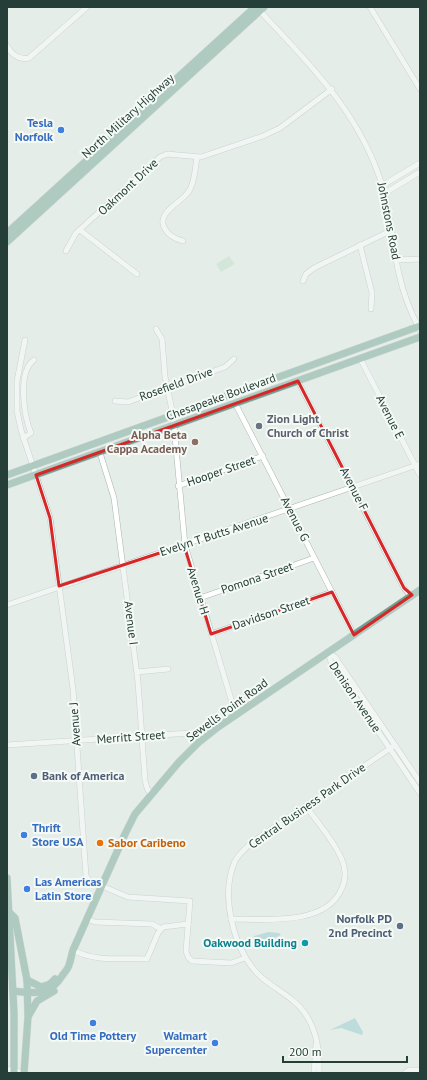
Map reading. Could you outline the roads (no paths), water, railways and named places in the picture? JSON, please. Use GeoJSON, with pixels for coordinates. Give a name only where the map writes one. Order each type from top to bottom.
{"type":"FeatureCollection","features":[{"type":"Feature","properties":{"kind":"main road","name":"North Military Highway"},"geometry":{"type":"LineString","coordinates":[[7,233],[259,8]]}},
{"type":"Feature","properties":{"kind":"main road","name":"North Military Highway"},"geometry":{"type":"LineString","coordinates":[[7,242],[259,8]]}},
{"type":"Feature","properties":{"kind":"main road","name":"Chesapeake Boulevard"},"geometry":{"type":"LineString","coordinates":[[7,475],[419,328]]}},
{"type":"Feature","properties":{"kind":"main road","name":"Chesapeake Boulevard"},"geometry":{"type":"LineString","coordinates":[[7,485],[100,453],[420,337]]}},
{"type":"Feature","properties":{"kind":"main road","name":"Sewells Point Road"},"geometry":{"type":"LineString","coordinates":[[13,991],[45,992],[53,988],[60,979],[69,964],[73,950],[130,822],[179,762],[206,736],[420,590]]}},
{"type":"Feature","properties":{"kind":"main road"},"geometry":{"type":"LineString","coordinates":[[7,878],[10,913],[8,930],[13,991],[12,1071]]}},
{"type":"Feature","properties":{"kind":"main road"},"geometry":{"type":"LineString","coordinates":[[10,913],[15,918],[27,980],[28,1017],[24,1073]]}},
{"type":"Feature","properties":{"kind":"main road"},"geometry":{"type":"LineString","coordinates":[[27,980],[38,986],[50,984],[69,960]]}},
{"type":"Feature","properties":{"kind":"main road"},"geometry":{"type":"LineString","coordinates":[[28,1017],[37,1001],[52,993],[60,979]]}},
{"type":"Feature","properties":{"kind":"street"},"geometry":{"type":"LineString","coordinates":[[7,46],[10,52],[18,58],[29,58],[87,7]]}},
{"type":"Feature","properties":{"kind":"street"},"geometry":{"type":"LineString","coordinates":[[370,7],[420,89]]}},
{"type":"Feature","properties":{"kind":"street","name":"Johnstons Road"},"geometry":{"type":"LineString","coordinates":[[259,8],[332,89],[364,139],[383,186],[401,283],[419,328]]}},
{"type":"Feature","properties":{"kind":"street","name":"Oakmont Drive"},"geometry":{"type":"LineString","coordinates":[[66,251],[72,238],[80,230],[160,157],[167,154],[197,158],[271,133],[280,128],[332,89]]}},
{"type":"Feature","properties":{"kind":"street"},"geometry":{"type":"LineString","coordinates":[[183,241],[170,235],[164,228],[163,220],[166,214],[190,189],[197,158]]}},
{"type":"Feature","properties":{"kind":"street"},"geometry":{"type":"LineString","coordinates":[[383,186],[420,163]]}},
{"type":"Feature","properties":{"kind":"street"},"geometry":{"type":"LineString","coordinates":[[385,194],[420,172]]}},
{"type":"Feature","properties":{"kind":"street"},"geometry":{"type":"LineString","coordinates":[[80,230],[138,274]]}},
{"type":"Feature","properties":{"kind":"street"},"geometry":{"type":"LineString","coordinates":[[303,280],[306,274],[314,268],[392,230]]}},
{"type":"Feature","properties":{"kind":"street"},"geometry":{"type":"LineString","coordinates":[[360,245],[372,293],[371,309]]}},
{"type":"Feature","properties":{"kind":"street"},"geometry":{"type":"LineString","coordinates":[[396,260],[420,259]]}},
{"type":"Feature","properties":{"kind":"street","name":"Avenue H"},"geometry":{"type":"LineString","coordinates":[[156,329],[162,339],[167,388],[173,416],[178,486],[185,545],[236,716]]}},
{"type":"Feature","properties":{"kind":"street","name":"Avenue J"},"geometry":{"type":"LineString","coordinates":[[25,340],[16,391],[17,411],[23,438],[50,518],[73,689],[85,873],[90,881],[132,898],[190,901],[188,924]]}},
{"type":"Feature","properties":{"kind":"street","name":"Avenue E"},"geometry":{"type":"LineString","coordinates":[[360,358],[418,465],[420,475]]}},
{"type":"Feature","properties":{"kind":"street","name":"Rosefield Drive"},"geometry":{"type":"LineString","coordinates":[[115,401],[128,402],[225,367],[234,359]]}},
{"type":"Feature","properties":{"kind":"street"},"geometry":{"type":"LineString","coordinates":[[23,438],[31,433],[24,405],[24,380],[26,370],[34,360]]}},
{"type":"Feature","properties":{"kind":"street","name":"Avenue F"},"geometry":{"type":"LineString","coordinates":[[298,381],[404,588],[408,594],[412,595]]}},
{"type":"Feature","properties":{"kind":"street","name":"Avenue G"},"geometry":{"type":"LineString","coordinates":[[235,403],[354,635]]}},
{"type":"Feature","properties":{"kind":"street","name":"Avenue I"},"geometry":{"type":"LineString","coordinates":[[100,453],[114,498],[137,672],[147,788],[151,795]]}},
{"type":"Feature","properties":{"kind":"street","name":"Hooper Street"},"geometry":{"type":"LineString","coordinates":[[178,486],[263,456]]}},
{"type":"Feature","properties":{"kind":"street","name":"Evelyn T Butts Avenue"},"geometry":{"type":"LineString","coordinates":[[7,605],[59,586],[185,545],[418,465]]}},
{"type":"Feature","properties":{"kind":"street","name":"Pomona Street"},"geometry":{"type":"LineString","coordinates":[[200,598],[314,558]]}},
{"type":"Feature","properties":{"kind":"street","name":"Davidson Street"},"geometry":{"type":"LineString","coordinates":[[211,634],[332,592]]}},
{"type":"Feature","properties":{"kind":"street","name":"Denison Avenue"},"geometry":{"type":"LineString","coordinates":[[328,652],[335,657],[420,782]]}},
{"type":"Feature","properties":{"kind":"street","name":"Denison Avenue"},"geometry":{"type":"LineString","coordinates":[[328,652],[331,662],[420,793]]}},
{"type":"Feature","properties":{"kind":"street"},"geometry":{"type":"LineString","coordinates":[[137,672],[168,669]]}},
{"type":"Feature","properties":{"kind":"street","name":"Merritt Street"},"geometry":{"type":"LineString","coordinates":[[7,745],[191,733],[206,736]]}},
{"type":"Feature","properties":{"kind":"street","name":"Central Business Park Drive"},"geometry":{"type":"LineString","coordinates":[[319,1073],[320,1058],[316,1037],[309,1019],[299,1005],[262,979],[246,958],[235,934],[231,919],[230,885],[233,866],[238,856],[251,843],[395,745]]}},
{"type":"Feature","properties":{"kind":"street"},"geometry":{"type":"LineString","coordinates":[[231,919],[294,918],[322,909],[337,897],[344,881],[343,861],[306,806]]}},
{"type":"Feature","properties":{"kind":"street"},"geometry":{"type":"LineString","coordinates":[[87,919],[95,922],[152,924],[161,930]]}},
{"type":"Feature","properties":{"kind":"street"},"geometry":{"type":"LineString","coordinates":[[73,950],[82,955],[92,957],[147,959],[158,933],[163,927],[188,924],[186,950],[190,959],[198,962],[231,963],[246,958]]}},
{"type":"Feature","properties":{"kind":"street","name":"Central Business Park Drive"},"geometry":{"type":"LineString","coordinates":[[314,1073],[316,1037]]}},
{"type":"Feature","properties":{"kind":"street"},"geometry":{"type":"LineString","coordinates":[[405,1073],[409,1070],[420,1070]]}},
{"type":"Feature","properties":{"kind":"street"},"geometry":{"type":"LineString","coordinates":[[12,1071],[24,1073]]}},
{"type":"Feature","properties":{"kind":"water"},"geometry":{"type":"Polygon","coordinates":[[[268,932],[279,933],[281,935],[264,943],[259,949],[257,949],[253,940],[254,936],[268,932]]]}},
{"type":"Feature","properties":{"kind":"water"},"geometry":{"type":"Polygon","coordinates":[[[355,1018],[363,1032],[362,1035],[341,1028],[330,1030],[355,1018]]]}},
{"type":"Feature","properties":{"kind":"place","name":"Tesla Norfolk"},"geometry":{"type":"Point","coordinates":[61,130]}},
{"type":"Feature","properties":{"kind":"place","name":"Zion Light Church of Christ"},"geometry":{"type":"Point","coordinates":[259,426]}},
{"type":"Feature","properties":{"kind":"place","name":"Alpha Beta Cappa Academy"},"geometry":{"type":"Point","coordinates":[195,442]}},
{"type":"Feature","properties":{"kind":"place","name":"Bank of America"},"geometry":{"type":"Point","coordinates":[34,776]}},
{"type":"Feature","properties":{"kind":"place","name":"Thrift Store USA"},"geometry":{"type":"Point","coordinates":[24,835]}},
{"type":"Feature","properties":{"kind":"place","name":"Sabor Caribeno"},"geometry":{"type":"Point","coordinates":[100,843]}},
{"type":"Feature","properties":{"kind":"place","name":"Las Americas Latin Store"},"geometry":{"type":"Point","coordinates":[27,889]}},
{"type":"Feature","properties":{"kind":"place","name":"Norfolk PD 2nd Precinct"},"geometry":{"type":"Point","coordinates":[400,926]}},
{"type":"Feature","properties":{"kind":"place","name":"Oakwood Building"},"geometry":{"type":"Point","coordinates":[305,943]}},
{"type":"Feature","properties":{"kind":"place","name":"Old Time Pottery"},"geometry":{"type":"Point","coordinates":[93,1023]}},
{"type":"Feature","properties":{"kind":"place","name":"Walmart Supercenter"},"geometry":{"type":"Point","coordinates":[215,1043]}}]}
